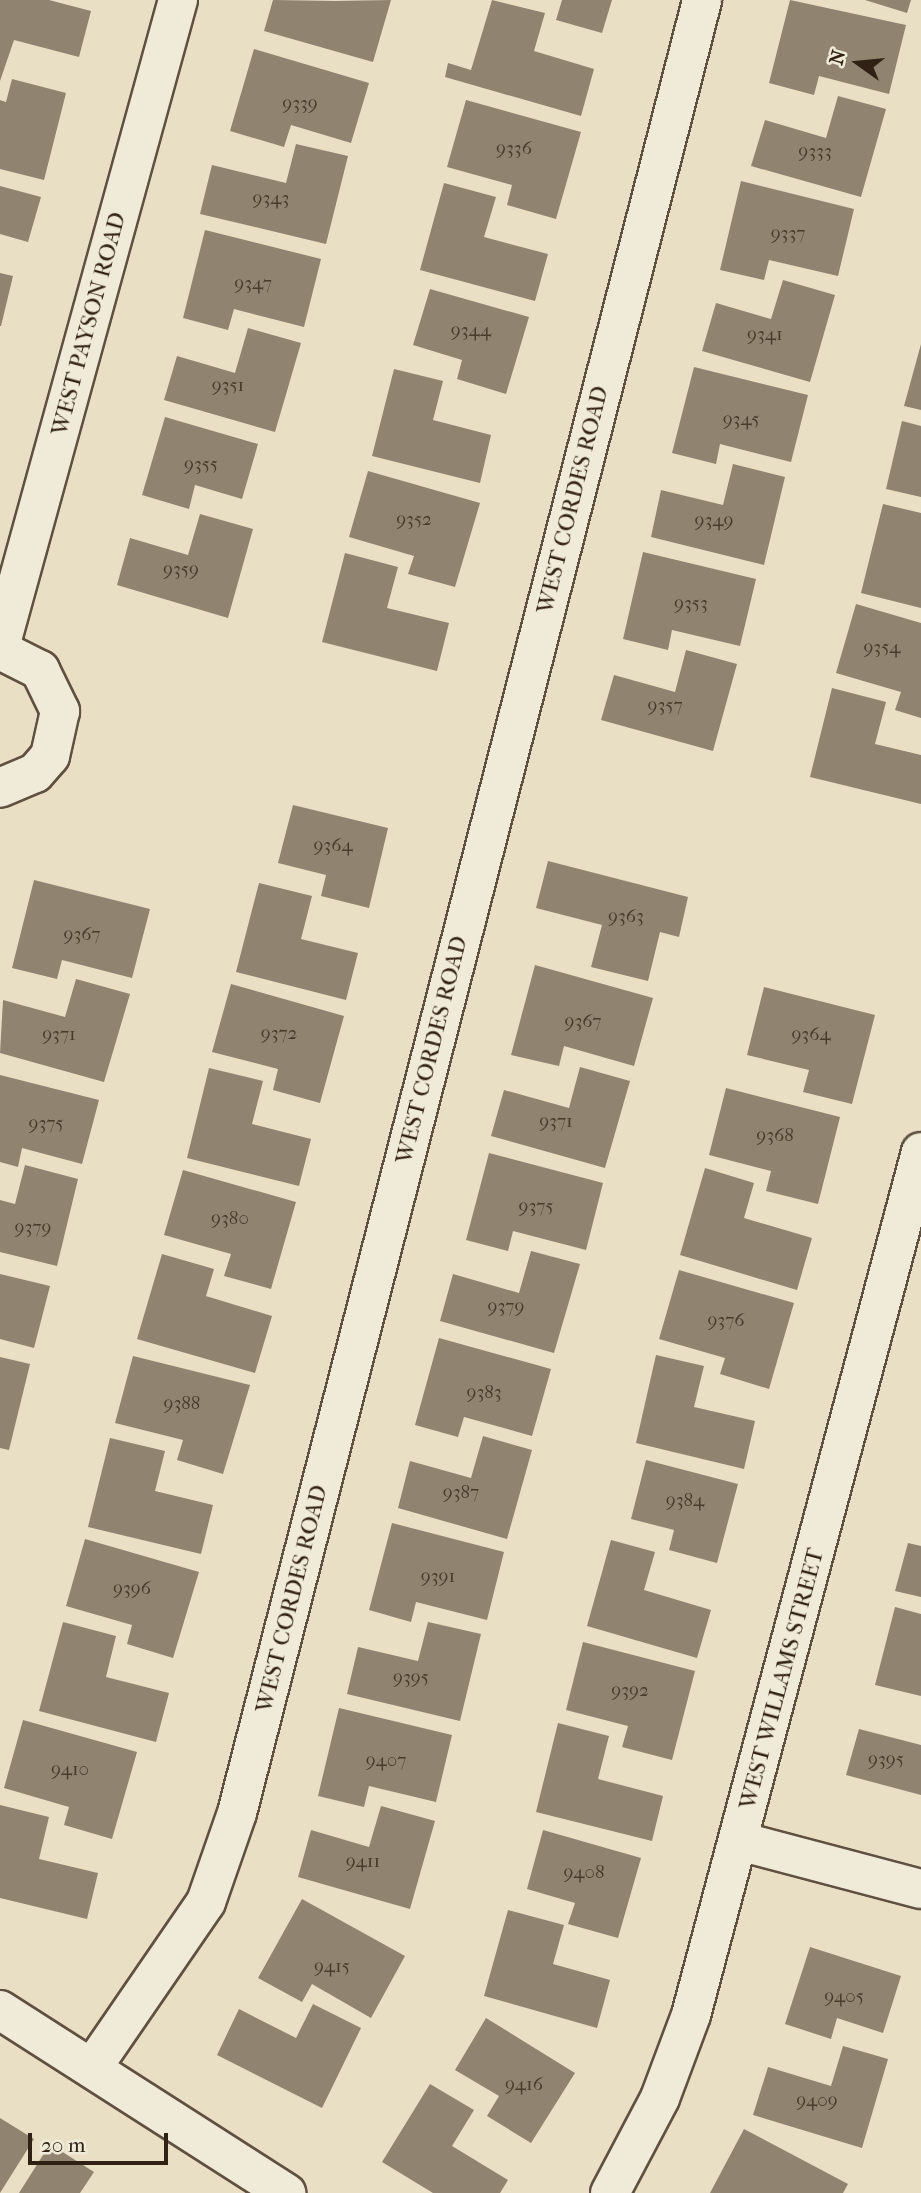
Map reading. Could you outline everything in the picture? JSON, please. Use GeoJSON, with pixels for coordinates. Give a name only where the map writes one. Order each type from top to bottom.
{"type":"FeatureCollection","features":[{"type":"Feature","properties":{"kind":"street","name":"WEST PAYSON ROAD"},"geometry":{"type":"LineString","coordinates":[[0,788],[35,773],[50,756],[60,712],[40,670],[0,649],[178,0]]}},
{"type":"Feature","properties":{"kind":"street","name":"WEST CORDES ROAD"},"geometry":{"type":"LineString","coordinates":[[92,2068],[206,1902],[237,1813],[702,0]]}},
{"type":"Feature","properties":{"kind":"street","name":"WEST WILLAMS STREET"},"geometry":{"type":"LineString","coordinates":[[610,2193],[660,2098],[691,2015],[921,1152]]}},
{"type":"Feature","properties":{"kind":"street"},"geometry":{"type":"LineString","coordinates":[[739,1841],[921,1889]]}},
{"type":"Feature","properties":{"kind":"street"},"geometry":{"type":"LineString","coordinates":[[0,2010],[286,2193]]}},
{"type":"Feature","properties":{"kind":"building"},"geometry":{"type":"Polygon","coordinates":[[[0,0],[49,0],[91,11],[79,57],[14,40],[0,81],[0,0]]]}},
{"type":"Feature","properties":{"kind":"building"},"geometry":{"type":"Polygon","coordinates":[[[273,0],[391,0],[373,62],[264,31],[273,0]]]}},
{"type":"Feature","properties":{"kind":"building"},"geometry":{"type":"Polygon","coordinates":[[[492,0],[545,13],[534,51],[594,69],[581,116],[445,77],[448,63],[471,70],[492,0]]]}},
{"type":"Feature","properties":{"kind":"building"},"geometry":{"type":"Polygon","coordinates":[[[562,0],[612,0],[602,33],[556,20],[562,0]]]}},
{"type":"Feature","properties":{"kind":"building"},"geometry":{"type":"Polygon","coordinates":[[[790,0],[906,25],[889,94],[819,76],[814,95],[769,83],[790,0]]]}},
{"type":"Feature","properties":{"kind":"building"},"geometry":{"type":"Polygon","coordinates":[[[865,0],[911,0],[907,13],[865,0]]]}},
{"type":"Feature","properties":{"kind":"building"},"geometry":{"type":"Polygon","coordinates":[[[254,49],[369,83],[351,143],[291,125],[284,147],[230,131],[254,49]]]}},
{"type":"Feature","properties":{"kind":"building"},"geometry":{"type":"Polygon","coordinates":[[[12,79],[66,93],[44,180],[0,169],[0,100],[6,102],[12,79]]]}},
{"type":"Feature","properties":{"kind":"building"},"geometry":{"type":"Polygon","coordinates":[[[838,96],[886,109],[861,197],[751,166],[765,120],[826,138],[838,96]]]}},
{"type":"Feature","properties":{"kind":"building"},"geometry":{"type":"Polygon","coordinates":[[[466,100],[581,132],[556,219],[507,205],[512,185],[447,167],[466,100]]]}},
{"type":"Feature","properties":{"kind":"building"},"geometry":{"type":"Polygon","coordinates":[[[296,144],[348,156],[326,244],[200,214],[212,165],[286,183],[296,144]]]}},
{"type":"Feature","properties":{"kind":"building"},"geometry":{"type":"Polygon","coordinates":[[[741,181],[854,209],[838,276],[769,260],[764,280],[720,270],[741,181]]]}},
{"type":"Feature","properties":{"kind":"building"},"geometry":{"type":"Polygon","coordinates":[[[444,183],[496,197],[484,237],[548,254],[535,301],[420,270],[444,183]]]}},
{"type":"Feature","properties":{"kind":"building"},"geometry":{"type":"Polygon","coordinates":[[[0,186],[41,197],[28,242],[0,234],[0,186]]]}},
{"type":"Feature","properties":{"kind":"building"},"geometry":{"type":"Polygon","coordinates":[[[205,230],[321,259],[304,327],[234,309],[228,330],[183,318],[205,230]]]}},
{"type":"Feature","properties":{"kind":"building"},"geometry":{"type":"Polygon","coordinates":[[[0,273],[13,276],[1,326],[0,326],[0,273]]]}},
{"type":"Feature","properties":{"kind":"building"},"geometry":{"type":"Polygon","coordinates":[[[783,280],[835,295],[810,382],[702,351],[716,303],[771,319],[783,280]]]}},
{"type":"Feature","properties":{"kind":"building"},"geometry":{"type":"Polygon","coordinates":[[[430,289],[529,317],[506,394],[457,379],[462,360],[413,345],[430,289]]]}},
{"type":"Feature","properties":{"kind":"building"},"geometry":{"type":"Polygon","coordinates":[[[248,328],[301,343],[275,432],[164,400],[177,356],[235,373],[248,328]]]}},
{"type":"Feature","properties":{"kind":"building"},"geometry":{"type":"Polygon","coordinates":[[[921,344],[921,410],[904,406],[921,344]]]}},
{"type":"Feature","properties":{"kind":"building"},"geometry":{"type":"Polygon","coordinates":[[[694,367],[808,395],[791,462],[720,444],[716,464],[672,453],[694,367]]]}},
{"type":"Feature","properties":{"kind":"building"},"geometry":{"type":"Polygon","coordinates":[[[394,369],[443,381],[433,420],[491,435],[480,483],[372,456],[394,369]]]}},
{"type":"Feature","properties":{"kind":"building"},"geometry":{"type":"Polygon","coordinates":[[[165,417],[258,444],[242,499],[195,485],[189,509],[142,495],[165,417]]]}},
{"type":"Feature","properties":{"kind":"building"},"geometry":{"type":"Polygon","coordinates":[[[902,421],[921,426],[921,497],[886,489],[902,421]]]}},
{"type":"Feature","properties":{"kind":"building"},"geometry":{"type":"Polygon","coordinates":[[[733,464],[785,477],[764,565],[651,537],[661,490],[723,505],[733,464]]]}},
{"type":"Feature","properties":{"kind":"building"},"geometry":{"type":"Polygon","coordinates":[[[368,471],[480,503],[455,587],[408,574],[414,556],[349,537],[368,471]]]}},
{"type":"Feature","properties":{"kind":"building"},"geometry":{"type":"Polygon","coordinates":[[[883,504],[921,513],[921,608],[861,593],[883,504]]]}},
{"type":"Feature","properties":{"kind":"building"},"geometry":{"type":"Polygon","coordinates":[[[200,514],[253,529],[228,618],[117,585],[130,538],[188,555],[200,514]]]}},
{"type":"Feature","properties":{"kind":"building"},"geometry":{"type":"Polygon","coordinates":[[[643,552],[756,579],[740,646],[672,630],[668,650],[623,639],[643,552]]]}},
{"type":"Feature","properties":{"kind":"building"},"geometry":{"type":"Polygon","coordinates":[[[345,553],[398,567],[387,608],[449,623],[437,671],[322,642],[345,553]]]}},
{"type":"Feature","properties":{"kind":"building"},"geometry":{"type":"Polygon","coordinates":[[[856,604],[921,623],[921,718],[895,710],[901,692],[836,673],[856,604]]]}},
{"type":"Feature","properties":{"kind":"building"},"geometry":{"type":"Polygon","coordinates":[[[686,650],[737,664],[713,751],[601,720],[614,675],[675,692],[686,650]]]}},
{"type":"Feature","properties":{"kind":"building"},"geometry":{"type":"Polygon","coordinates":[[[832,688],[886,702],[875,744],[921,755],[921,804],[810,777],[832,688]]]}},
{"type":"Feature","properties":{"kind":"building"},"geometry":{"type":"Polygon","coordinates":[[[293,805],[388,828],[369,908],[321,896],[326,875],[278,863],[293,805]]]}},
{"type":"Feature","properties":{"kind":"building"},"geometry":{"type":"Polygon","coordinates":[[[548,861],[688,897],[679,937],[660,932],[648,981],[591,967],[602,925],[536,908],[548,861]]]}},
{"type":"Feature","properties":{"kind":"building"},"geometry":{"type":"Polygon","coordinates":[[[34,880],[150,909],[132,978],[62,960],[57,979],[12,968],[34,880]]]}},
{"type":"Feature","properties":{"kind":"building"},"geometry":{"type":"Polygon","coordinates":[[[259,883],[312,896],[301,939],[358,953],[346,1000],[236,972],[259,883]]]}},
{"type":"Feature","properties":{"kind":"building"},"geometry":{"type":"Polygon","coordinates":[[[535,965],[653,998],[634,1066],[564,1046],[559,1066],[511,1055],[535,965]]]}},
{"type":"Feature","properties":{"kind":"building"},"geometry":{"type":"Polygon","coordinates":[[[76,979],[130,994],[104,1082],[0,1053],[3,1000],[65,1017],[76,979]]]}},
{"type":"Feature","properties":{"kind":"building"},"geometry":{"type":"Polygon","coordinates":[[[231,984],[344,1016],[320,1103],[273,1090],[278,1069],[212,1052],[231,984]]]}},
{"type":"Feature","properties":{"kind":"building"},"geometry":{"type":"Polygon","coordinates":[[[764,987],[875,1015],[852,1104],[803,1092],[809,1070],[747,1055],[764,987]]]}},
{"type":"Feature","properties":{"kind":"building"},"geometry":{"type":"Polygon","coordinates":[[[580,1067],[630,1081],[605,1168],[491,1136],[504,1090],[569,1108],[580,1067]]]}},
{"type":"Feature","properties":{"kind":"building"},"geometry":{"type":"Polygon","coordinates":[[[209,1068],[263,1081],[252,1124],[311,1139],[299,1186],[187,1158],[209,1068]]]}},
{"type":"Feature","properties":{"kind":"building"},"geometry":{"type":"Polygon","coordinates":[[[0,1075],[99,1100],[82,1164],[22,1148],[18,1167],[0,1162],[0,1075]]]}},
{"type":"Feature","properties":{"kind":"building"},"geometry":{"type":"Polygon","coordinates":[[[726,1088],[840,1117],[818,1204],[766,1191],[771,1171],[709,1155],[726,1088]]]}},
{"type":"Feature","properties":{"kind":"building"},"geometry":{"type":"Polygon","coordinates":[[[489,1153],[603,1183],[586,1250],[513,1231],[508,1251],[466,1240],[489,1153]]]}},
{"type":"Feature","properties":{"kind":"building"},"geometry":{"type":"Polygon","coordinates":[[[25,1165],[78,1179],[57,1266],[0,1252],[0,1200],[15,1204],[25,1165]]]}},
{"type":"Feature","properties":{"kind":"building"},"geometry":{"type":"Polygon","coordinates":[[[705,1168],[754,1183],[744,1218],[812,1238],[797,1290],[680,1255],[705,1168]]]}},
{"type":"Feature","properties":{"kind":"building"},"geometry":{"type":"Polygon","coordinates":[[[183,1170],[296,1202],[271,1289],[224,1276],[231,1254],[164,1235],[183,1170]]]}},
{"type":"Feature","properties":{"kind":"building"},"geometry":{"type":"Polygon","coordinates":[[[531,1251],[580,1264],[554,1353],[440,1321],[453,1274],[519,1293],[531,1251]]]}},
{"type":"Feature","properties":{"kind":"building"},"geometry":{"type":"Polygon","coordinates":[[[162,1254],[214,1269],[206,1296],[272,1316],[255,1373],[137,1339],[162,1254]]]}},
{"type":"Feature","properties":{"kind":"building"},"geometry":{"type":"Polygon","coordinates":[[[679,1270],[794,1303],[769,1389],[720,1374],[725,1358],[659,1339],[679,1270]]]}},
{"type":"Feature","properties":{"kind":"building"},"geometry":{"type":"Polygon","coordinates":[[[0,1274],[50,1286],[34,1348],[0,1339],[0,1274]]]}},
{"type":"Feature","properties":{"kind":"building"},"geometry":{"type":"Polygon","coordinates":[[[439,1338],[551,1369],[532,1436],[464,1417],[458,1437],[415,1425],[439,1338]]]}},
{"type":"Feature","properties":{"kind":"building"},"geometry":{"type":"Polygon","coordinates":[[[656,1355],[704,1366],[694,1407],[755,1421],[744,1469],[636,1443],[656,1355]]]}},
{"type":"Feature","properties":{"kind":"building"},"geometry":{"type":"Polygon","coordinates":[[[133,1356],[250,1385],[223,1474],[177,1460],[183,1440],[115,1423],[133,1356]]]}},
{"type":"Feature","properties":{"kind":"building"},"geometry":{"type":"Polygon","coordinates":[[[0,1357],[30,1364],[9,1450],[0,1448],[0,1357]]]}},
{"type":"Feature","properties":{"kind":"building"},"geometry":{"type":"Polygon","coordinates":[[[483,1436],[532,1450],[507,1539],[398,1508],[410,1461],[471,1478],[483,1436]]]}},
{"type":"Feature","properties":{"kind":"building"},"geometry":{"type":"Polygon","coordinates":[[[110,1438],[165,1451],[155,1491],[213,1505],[201,1554],[88,1527],[110,1438]]]}},
{"type":"Feature","properties":{"kind":"building"},"geometry":{"type":"Polygon","coordinates":[[[646,1460],[738,1484],[717,1563],[669,1550],[674,1530],[631,1519],[646,1460]]]}},
{"type":"Feature","properties":{"kind":"building"},"geometry":{"type":"Polygon","coordinates":[[[392,1523],[504,1552],[487,1620],[416,1602],[411,1622],[369,1610],[392,1523]]]}},
{"type":"Feature","properties":{"kind":"building"},"geometry":{"type":"Polygon","coordinates":[[[85,1539],[199,1572],[173,1658],[127,1644],[132,1625],[66,1606],[85,1539]]]}},
{"type":"Feature","properties":{"kind":"building"},"geometry":{"type":"Polygon","coordinates":[[[611,1540],[655,1552],[644,1590],[711,1610],[697,1658],[587,1626],[611,1540]]]}},
{"type":"Feature","properties":{"kind":"building"},"geometry":{"type":"Polygon","coordinates":[[[908,1543],[921,1546],[921,1597],[895,1591],[908,1543]]]}},
{"type":"Feature","properties":{"kind":"building"},"geometry":{"type":"Polygon","coordinates":[[[895,1607],[921,1614],[921,1696],[875,1685],[895,1607]]]}},
{"type":"Feature","properties":{"kind":"building"},"geometry":{"type":"Polygon","coordinates":[[[63,1622],[116,1636],[106,1677],[169,1693],[156,1742],[39,1711],[63,1622]]]}},
{"type":"Feature","properties":{"kind":"building"},"geometry":{"type":"Polygon","coordinates":[[[428,1622],[481,1634],[460,1721],[347,1694],[358,1647],[418,1661],[428,1622]]]}},
{"type":"Feature","properties":{"kind":"building"},"geometry":{"type":"Polygon","coordinates":[[[583,1642],[695,1671],[672,1760],[622,1747],[628,1726],[566,1710],[583,1642]]]}},
{"type":"Feature","properties":{"kind":"building"},"geometry":{"type":"Polygon","coordinates":[[[339,1708],[452,1735],[436,1802],[369,1786],[364,1807],[318,1796],[339,1708]]]}},
{"type":"Feature","properties":{"kind":"building"},"geometry":{"type":"Polygon","coordinates":[[[23,1720],[137,1752],[112,1839],[64,1825],[69,1807],[4,1788],[23,1720]]]}},
{"type":"Feature","properties":{"kind":"building"},"geometry":{"type":"Polygon","coordinates":[[[558,1723],[609,1736],[598,1779],[663,1796],[652,1841],[536,1812],[558,1723]]]}},
{"type":"Feature","properties":{"kind":"building"},"geometry":{"type":"Polygon","coordinates":[[[859,1729],[921,1745],[921,1795],[846,1775],[859,1729]]]}},
{"type":"Feature","properties":{"kind":"building"},"geometry":{"type":"Polygon","coordinates":[[[0,1805],[49,1817],[39,1859],[98,1873],[87,1919],[0,1898],[0,1805]]]}},
{"type":"Feature","properties":{"kind":"building"},"geometry":{"type":"Polygon","coordinates":[[[381,1806],[435,1821],[410,1909],[298,1877],[311,1830],[369,1847],[381,1806]]]}},
{"type":"Feature","properties":{"kind":"building"},"geometry":{"type":"Polygon","coordinates":[[[543,1830],[641,1858],[618,1938],[568,1924],[575,1903],[527,1889],[543,1830]]]}},
{"type":"Feature","properties":{"kind":"building"},"geometry":{"type":"Polygon","coordinates":[[[302,1899],[405,1956],[371,2018],[312,1984],[302,2002],[258,1978],[302,1899]]]}},
{"type":"Feature","properties":{"kind":"building"},"geometry":{"type":"Polygon","coordinates":[[[508,1910],[564,1925],[553,1964],[610,1980],[597,2028],[484,1996],[508,1910]]]}},
{"type":"Feature","properties":{"kind":"building"},"geometry":{"type":"Polygon","coordinates":[[[810,1947],[901,1976],[883,2033],[837,2018],[831,2039],[785,2024],[810,1947]]]}},
{"type":"Feature","properties":{"kind":"building"},"geometry":{"type":"Polygon","coordinates":[[[313,2004],[361,2028],[322,2108],[217,2055],[239,2009],[296,2038],[313,2004]]]}},
{"type":"Feature","properties":{"kind":"building"},"geometry":{"type":"Polygon","coordinates":[[[486,2018],[575,2073],[531,2143],[487,2116],[499,2096],[455,2070],[486,2018]]]}},
{"type":"Feature","properties":{"kind":"building"},"geometry":{"type":"Polygon","coordinates":[[[843,2046],[888,2059],[862,2148],[753,2115],[768,2067],[831,2086],[843,2046]]]}},
{"type":"Feature","properties":{"kind":"building"},"geometry":{"type":"Polygon","coordinates":[[[430,2084],[474,2110],[452,2146],[508,2180],[500,2193],[433,2193],[382,2162],[430,2084]]]}},
{"type":"Feature","properties":{"kind":"building"},"geometry":{"type":"Polygon","coordinates":[[[0,2118],[34,2139],[0,2193],[0,2118]]]}},
{"type":"Feature","properties":{"kind":"building"},"geometry":{"type":"Polygon","coordinates":[[[744,2129],[848,2184],[843,2193],[710,2193],[744,2129]]]}},
{"type":"Feature","properties":{"kind":"building"},"geometry":{"type":"Polygon","coordinates":[[[50,2144],[94,2172],[80,2193],[19,2193],[50,2144]]]}}]}
